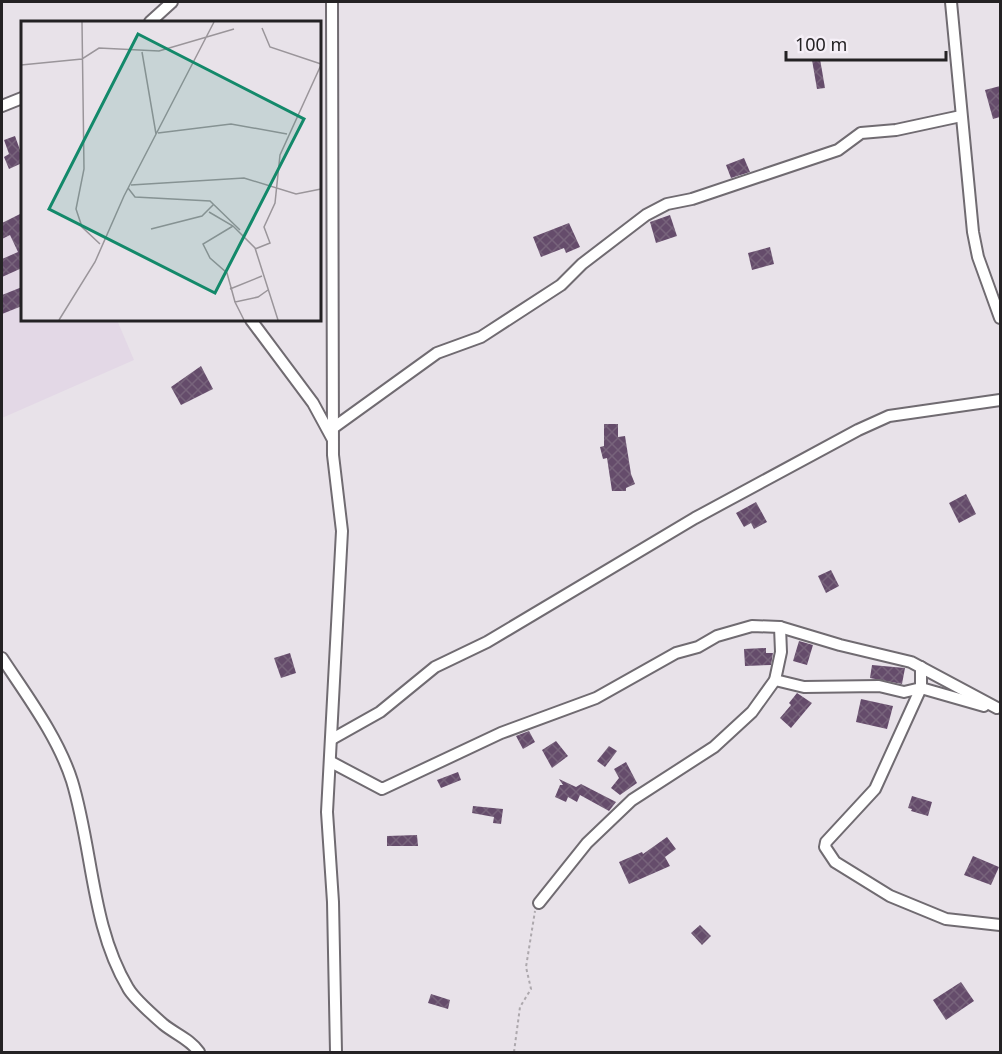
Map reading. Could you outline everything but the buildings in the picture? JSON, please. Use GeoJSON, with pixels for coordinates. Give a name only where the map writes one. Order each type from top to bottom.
{"type":"FeatureCollection","features":[{"type":"Feature","properties":{"kind":"street"},"geometry":{"type":"LineString","coordinates":[[151,21],[172,2]]}},
{"type":"Feature","properties":{"kind":"street"},"geometry":{"type":"LineString","coordinates":[[332,2],[333,440],[342,531],[327,812],[333,902],[336,1053]]}},
{"type":"Feature","properties":{"kind":"street"},"geometry":{"type":"LineString","coordinates":[[951,2],[972,232],[978,258],[1000,318]]}},
{"type":"Feature","properties":{"kind":"street"},"geometry":{"type":"LineString","coordinates":[[2,106],[21,98]]}},
{"type":"Feature","properties":{"kind":"street"},"geometry":{"type":"LineString","coordinates":[[333,428],[437,353],[481,337],[561,285],[582,264],[646,215],[666,204],[692,199],[838,150],[861,133],[896,130],[961,116]]}},
{"type":"Feature","properties":{"kind":"street"},"geometry":{"type":"LineString","coordinates":[[252,321],[313,403],[333,440]]}},
{"type":"Feature","properties":{"kind":"street"},"geometry":{"type":"LineString","coordinates":[[332,739],[380,712],[435,667],[487,642],[695,518],[858,430],[889,416],[1000,400]]}},
{"type":"Feature","properties":{"kind":"street"},"geometry":{"type":"LineString","coordinates":[[331,762],[382,789],[501,733],[596,698],[676,653],[698,647],[717,636],[752,626],[780,627],[840,645],[911,662],[999,709]]}},
{"type":"Feature","properties":{"kind":"street"},"geometry":{"type":"LineString","coordinates":[[539,903],[587,843],[632,800],[714,747],[752,712],[775,680],[781,652],[780,627]]}},
{"type":"Feature","properties":{"kind":"street"},"geometry":{"type":"LineString","coordinates":[[2,658],[40,716],[71,779],[88,851],[102,932],[129,990],[162,1024],[193,1044],[199,1053]]}},
{"type":"Feature","properties":{"kind":"street"},"geometry":{"type":"LineString","coordinates":[[921,667],[921,688],[875,789],[826,842],[825,847],[835,862],[890,896],[946,919],[1000,925]]}},
{"type":"Feature","properties":{"kind":"street"},"geometry":{"type":"LineString","coordinates":[[775,680],[804,687],[879,686],[904,692],[921,688],[999,709]]}},
{"type":"Feature","properties":{"kind":"path"},"geometry":{"type":"LineString","coordinates":[[514,1053],[520,1007],[531,989],[526,967],[533,917],[539,903]]}},
{"type":"Feature","properties":{"kind":"shaded area"},"geometry":{"type":"Polygon","coordinates":[[[21,216],[21,321],[117,321],[134,360],[2,418],[2,225],[21,216]]]}}]}
